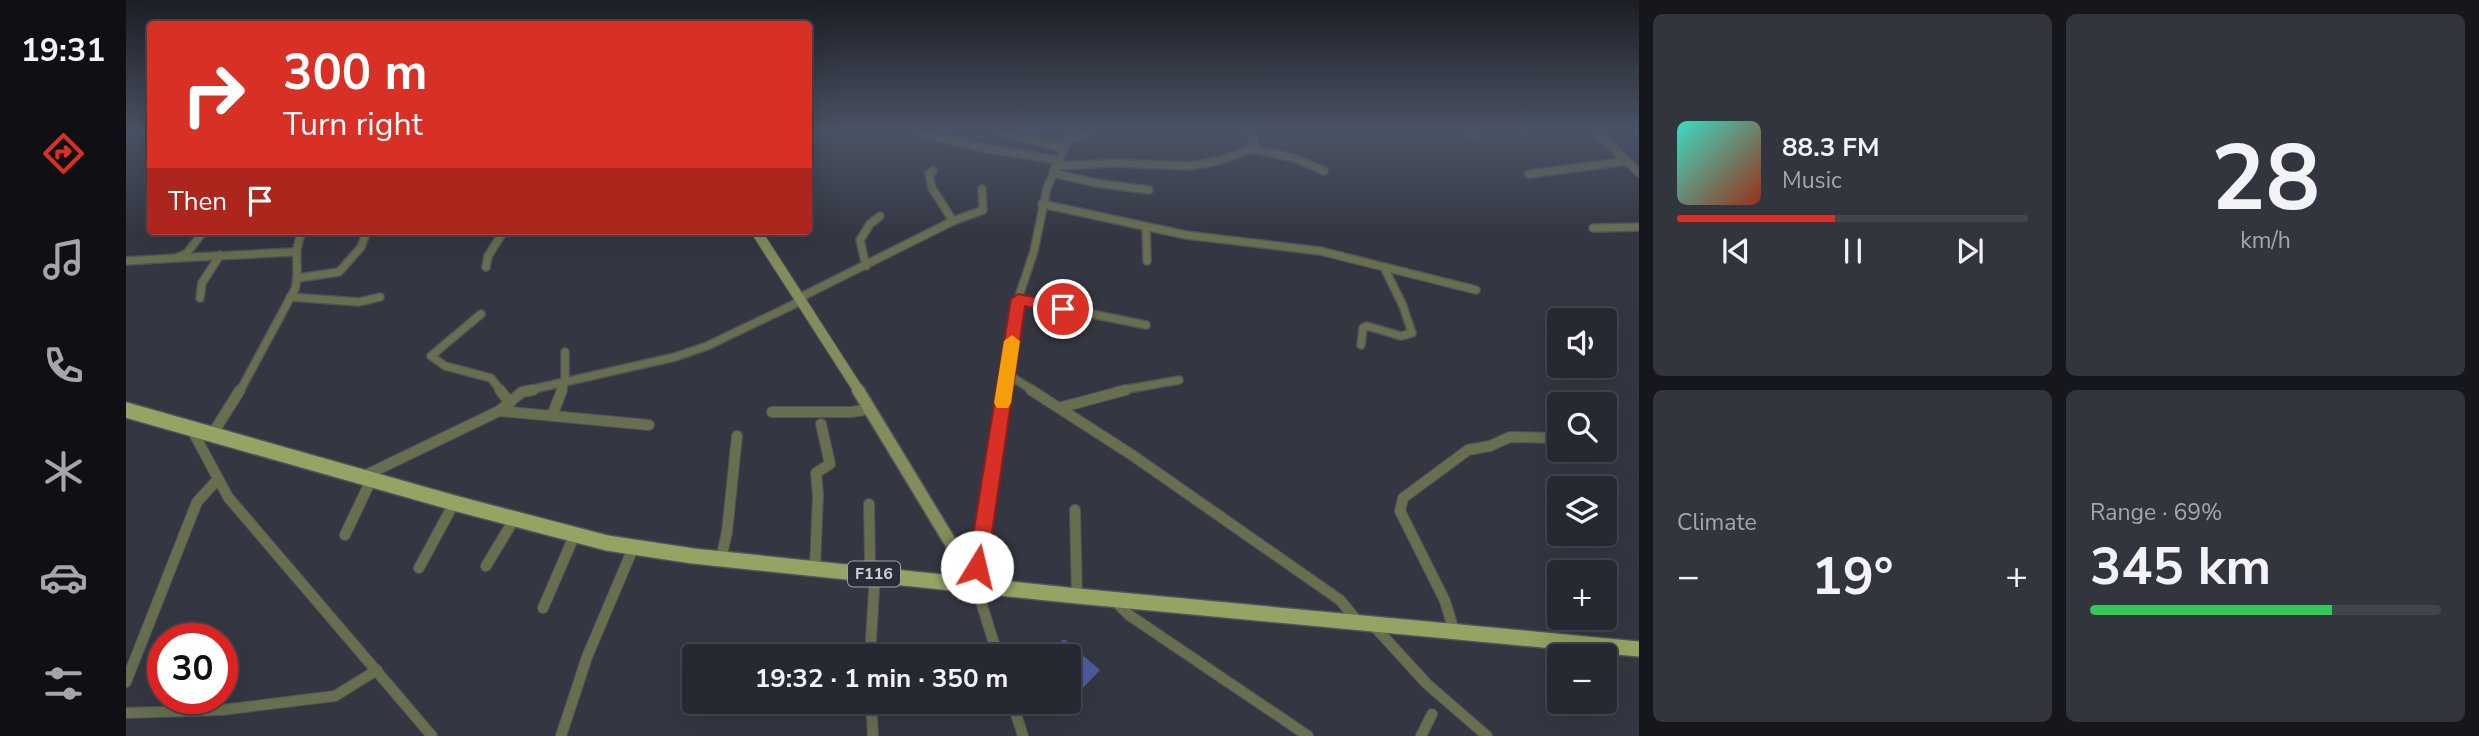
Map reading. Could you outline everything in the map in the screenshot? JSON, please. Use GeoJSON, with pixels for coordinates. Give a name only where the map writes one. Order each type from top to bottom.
{"type":"FeatureCollection","features":[{"type":"Feature","properties":{"kind":"main road","name":"F116"},"geometry":{"type":"LineString","coordinates":[[126,410],[213,432],[454,503],[634,546],[722,559],[975,583],[1114,600],[1639,649]]}},
{"type":"Feature","properties":{"kind":"street"},"geometry":{"type":"LineString","coordinates":[[975,583],[1018,299],[1034,251],[1042,204],[1058,166]]}},
{"type":"Feature","properties":{"kind":"street"},"geometry":{"type":"LineString","coordinates":[[1059,166],[1073,176],[1096,183],[1149,190]]}},
{"type":"Feature","properties":{"kind":"street"},"geometry":{"type":"LineString","coordinates":[[1059,166],[1073,176]]}},
{"type":"Feature","properties":{"kind":"street"},"geometry":{"type":"LineString","coordinates":[[1314,166],[1324,171]]}},
{"type":"Feature","properties":{"kind":"street"},"geometry":{"type":"LineString","coordinates":[[1529,174],[1587,166]]}},
{"type":"Feature","properties":{"kind":"street"},"geometry":{"type":"LineString","coordinates":[[933,171],[929,174],[932,188],[953,220]]}},
{"type":"Feature","properties":{"kind":"street"},"geometry":{"type":"LineString","coordinates":[[345,535],[368,477],[499,411],[522,392],[675,357],[707,346],[926,237],[953,220],[983,209],[982,189]]}},
{"type":"Feature","properties":{"kind":"street"},"geometry":{"type":"LineString","coordinates":[[1042,204],[1146,228],[1320,251],[1476,290]]}},
{"type":"Feature","properties":{"kind":"street"},"geometry":{"type":"LineString","coordinates":[[866,265],[860,240],[870,224],[880,216]]}},
{"type":"Feature","properties":{"kind":"street"},"geometry":{"type":"LineString","coordinates":[[1146,228],[1147,261]]}},
{"type":"Feature","properties":{"kind":"street"},"geometry":{"type":"LineString","coordinates":[[1593,228],[1639,228]]}},
{"type":"Feature","properties":{"kind":"street"},"geometry":{"type":"LineString","coordinates":[[176,258],[186,254],[201,235]]}},
{"type":"Feature","properties":{"kind":"street"},"geometry":{"type":"LineString","coordinates":[[213,432],[237,396],[290,297],[298,278],[293,252],[301,235]]}},
{"type":"Feature","properties":{"kind":"street"},"geometry":{"type":"LineString","coordinates":[[298,278],[340,272],[360,247],[365,235]]}},
{"type":"Feature","properties":{"kind":"street"},"geometry":{"type":"LineString","coordinates":[[486,267],[488,256],[501,235]]}},
{"type":"Feature","properties":{"kind":"street"},"geometry":{"type":"LineString","coordinates":[[758,235],[870,409],[975,583],[994,644]]}},
{"type":"Feature","properties":{"kind":"street"},"geometry":{"type":"LineString","coordinates":[[126,261],[293,252]]}},
{"type":"Feature","properties":{"kind":"street"},"geometry":{"type":"LineString","coordinates":[[200,298],[202,283],[220,255]]}},
{"type":"Feature","properties":{"kind":"street"},"geometry":{"type":"LineString","coordinates":[[1360,345],[1363,328],[1367,326],[1401,336],[1412,333],[1403,306],[1384,267]]}},
{"type":"Feature","properties":{"kind":"street"},"geometry":{"type":"LineString","coordinates":[[290,297],[359,302],[380,297]]}},
{"type":"Feature","properties":{"kind":"street"},"geometry":{"type":"LineString","coordinates":[[1018,299],[1146,325]]}},
{"type":"Feature","properties":{"kind":"street"},"geometry":{"type":"LineString","coordinates":[[481,314],[430,356],[445,366],[491,378],[510,403]]}},
{"type":"Feature","properties":{"kind":"street"},"geometry":{"type":"LineString","coordinates":[[552,416],[565,382],[565,352]]}},
{"type":"Feature","properties":{"kind":"street"},"geometry":{"type":"LineString","coordinates":[[1007,374],[1062,407],[1340,600],[1438,696],[1487,736]]}},
{"type":"Feature","properties":{"kind":"street"},"geometry":{"type":"LineString","coordinates":[[1062,407],[1113,392],[1179,380]]}},
{"type":"Feature","properties":{"kind":"street"},"geometry":{"type":"LineString","coordinates":[[772,412],[851,412],[870,409]]}},
{"type":"Feature","properties":{"kind":"street"},"geometry":{"type":"LineString","coordinates":[[499,411],[649,425]]}},
{"type":"Feature","properties":{"kind":"street"},"geometry":{"type":"LineString","coordinates":[[815,568],[818,495],[816,473],[830,464],[821,424]]}},
{"type":"Feature","properties":{"kind":"street"},"geometry":{"type":"LineString","coordinates":[[190,428],[228,498],[432,736]]}},
{"type":"Feature","properties":{"kind":"street"},"geometry":{"type":"LineString","coordinates":[[722,559],[737,436]]}},
{"type":"Feature","properties":{"kind":"street"},"geometry":{"type":"LineString","coordinates":[[1454,631],[1445,601],[1400,512],[1403,498],[1468,450],[1490,446],[1510,437],[1547,439]]}},
{"type":"Feature","properties":{"kind":"street"},"geometry":{"type":"LineString","coordinates":[[126,682],[197,502],[218,479]]}},
{"type":"Feature","properties":{"kind":"street"},"geometry":{"type":"LineString","coordinates":[[419,568],[454,503]]}},
{"type":"Feature","properties":{"kind":"street"},"geometry":{"type":"LineString","coordinates":[[869,503],[870,644]]}},
{"type":"Feature","properties":{"kind":"street"},"geometry":{"type":"LineString","coordinates":[[1075,510],[1077,596]]}},
{"type":"Feature","properties":{"kind":"street"},"geometry":{"type":"LineString","coordinates":[[486,566],[515,518]]}},
{"type":"Feature","properties":{"kind":"street"},"geometry":{"type":"LineString","coordinates":[[543,608],[575,534]]}},
{"type":"Feature","properties":{"kind":"street"},"geometry":{"type":"LineString","coordinates":[[561,736],[587,657],[634,546]]}},
{"type":"Feature","properties":{"kind":"street"},"geometry":{"type":"LineString","coordinates":[[1114,600],[1129,615],[1308,736]]}},
{"type":"Feature","properties":{"kind":"street"},"geometry":{"type":"LineString","coordinates":[[126,713],[222,710],[335,696],[377,670]]}},
{"type":"Feature","properties":{"kind":"street"},"geometry":{"type":"LineString","coordinates":[[871,714],[873,736]]}},
{"type":"Feature","properties":{"kind":"street"},"geometry":{"type":"LineString","coordinates":[[1016,714],[1023,736]]}},
{"type":"Feature","properties":{"kind":"street"},"geometry":{"type":"LineString","coordinates":[[1421,736],[1432,714]]}},
{"type":"Feature","properties":{"kind":"water"},"geometry":{"type":"Polygon","coordinates":[[[1081,654],[1100,670],[1083,688],[1081,686],[1081,654]]]}},
{"type":"Feature","properties":{"kind":"slow traffic"},"geometry":{"type":"LineString","coordinates":[[1003,403],[1012,341]]}},
{"type":"Feature","properties":{"kind":"route"},"geometry":{"type":"LineString","coordinates":[[977,567],[1018,299],[1063,309]]}}]}
